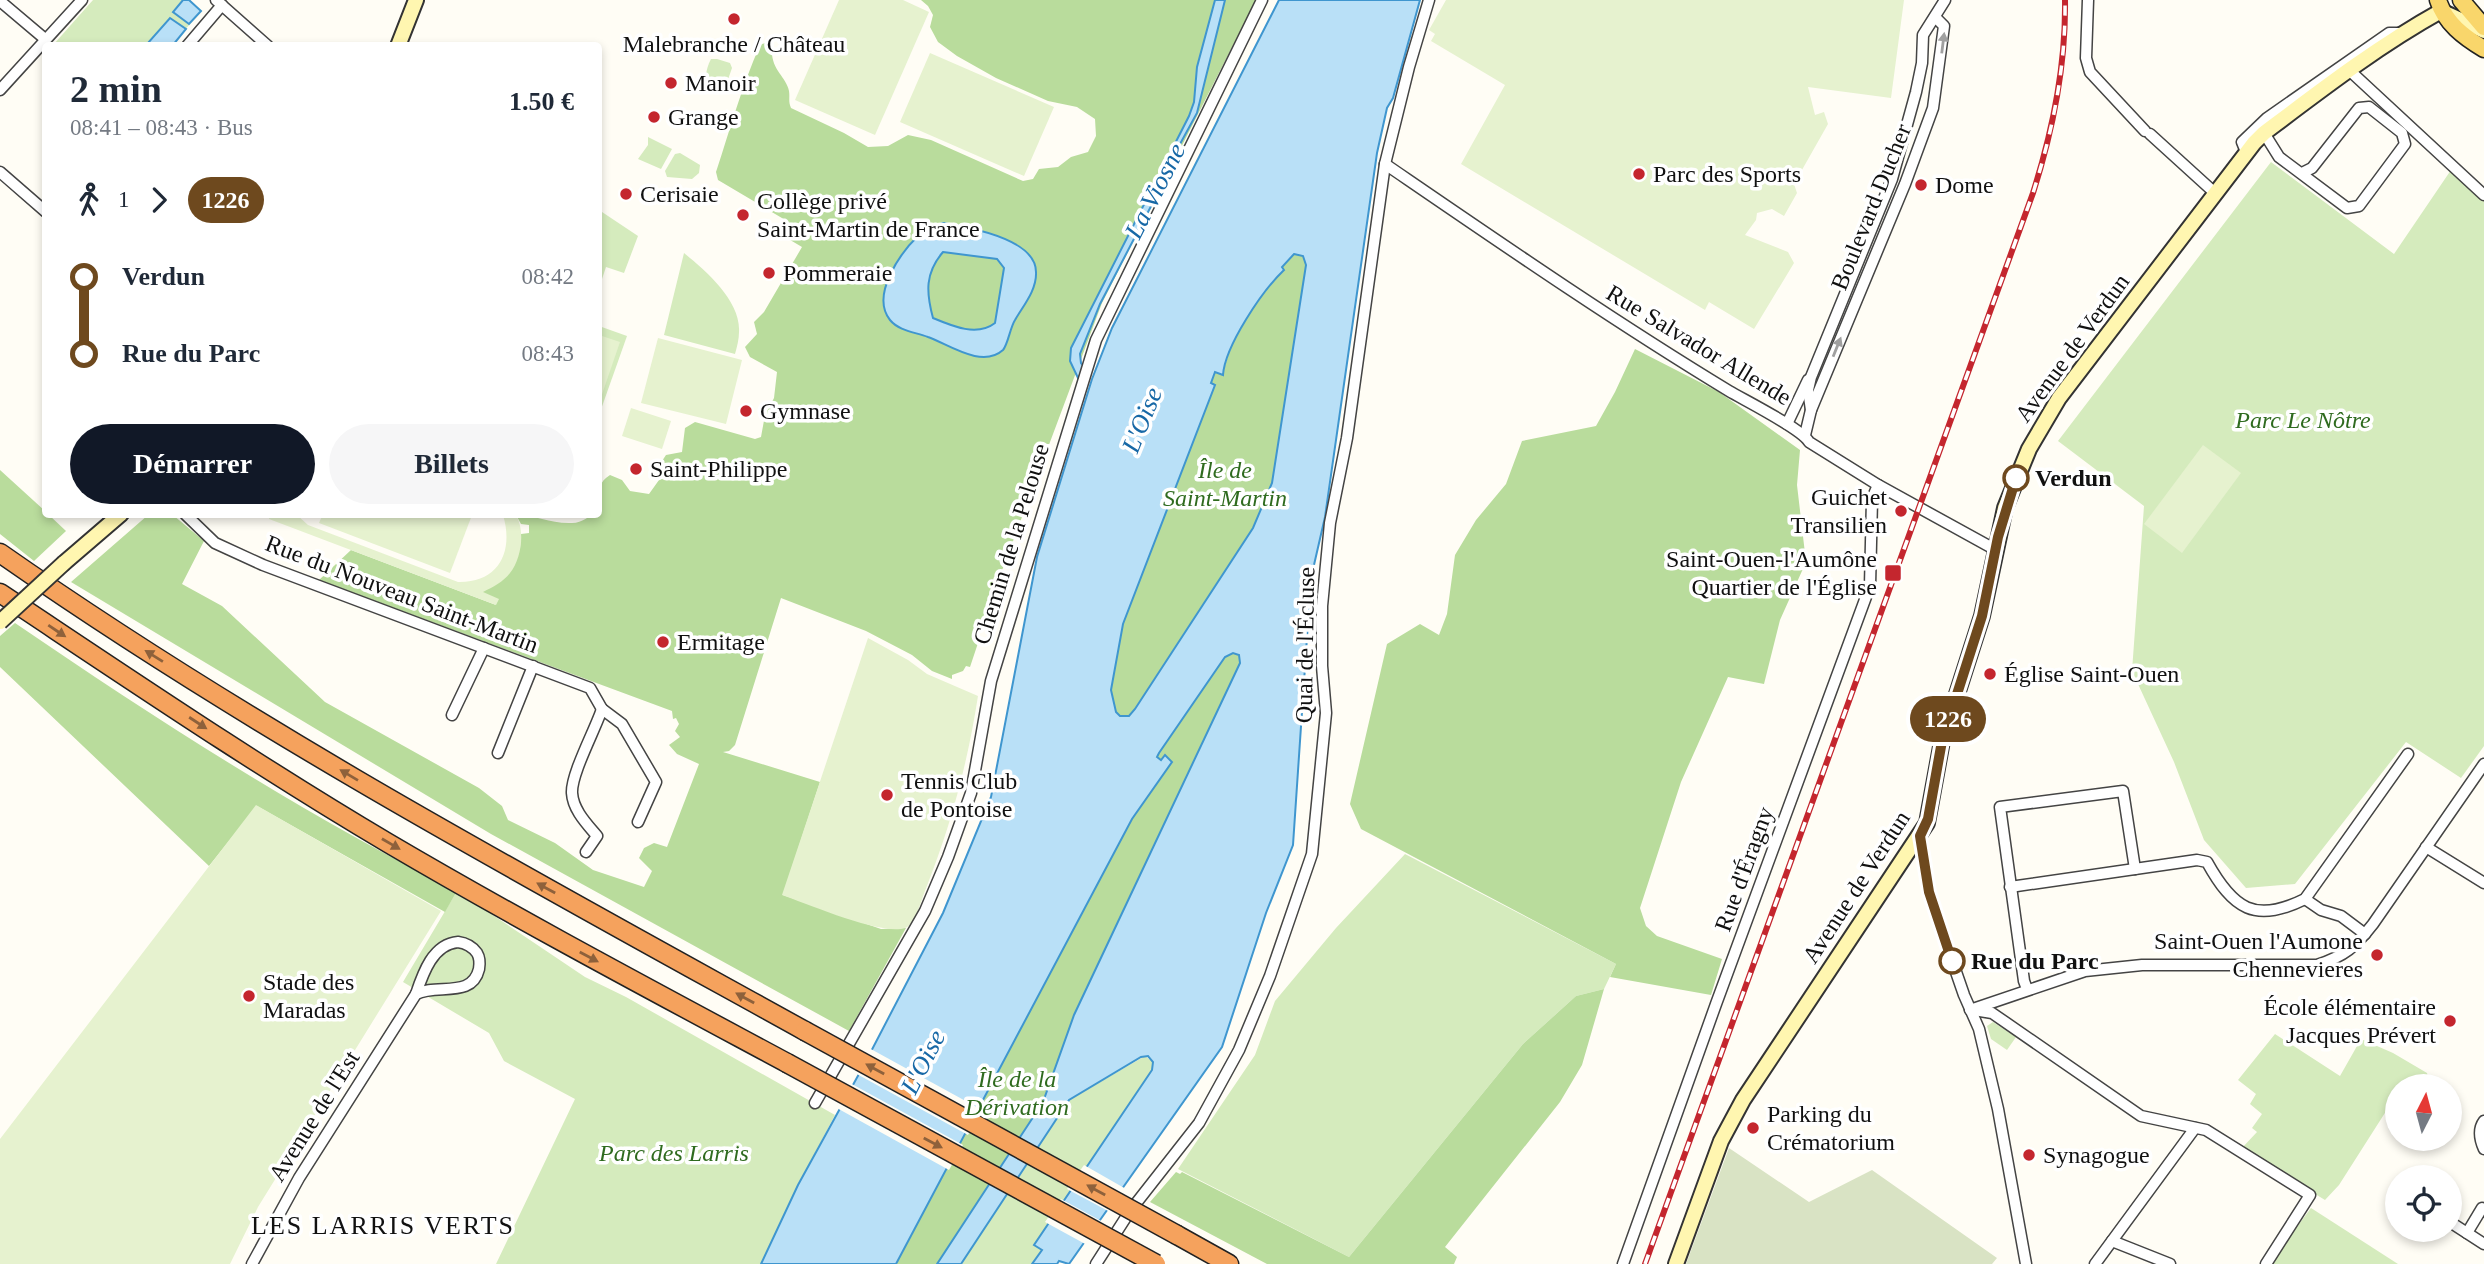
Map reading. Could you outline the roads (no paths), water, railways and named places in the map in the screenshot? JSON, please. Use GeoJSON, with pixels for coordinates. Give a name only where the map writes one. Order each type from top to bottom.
{"type":"FeatureCollection","features":[{"type":"Feature","properties":{"kind":"highway"},"geometry":{"type":"LineString","coordinates":[[0,553],[101,623],[329,764],[571,902],[1229,1264]]}},
{"type":"Feature","properties":{"kind":"highway"},"geometry":{"type":"LineString","coordinates":[[0,593],[281,777],[387,842],[567,945],[1156,1264]]}},
{"type":"Feature","properties":{"kind":"main road"},"geometry":{"type":"LineString","coordinates":[[400,42],[416,0]]}},
{"type":"Feature","properties":{"kind":"main road"},"geometry":{"type":"LineString","coordinates":[[2461,0],[2484,29]]}},
{"type":"Feature","properties":{"kind":"main road"},"geometry":{"type":"LineString","coordinates":[[2441,4],[2484,29]]}},
{"type":"Feature","properties":{"kind":"main road"},"geometry":{"type":"LineString","coordinates":[[2441,4],[2462,35],[2484,49]]}},
{"type":"Feature","properties":{"kind":"main road","name":"Avenue de Verdun"},"geometry":{"type":"LineString","coordinates":[[1676,1264],[1721,1141],[1743,1100],[1920,836],[1928,819],[1942,741],[1982,616],[2012,488],[2040,428],[2059,398],[2246,152],[2264,133],[2441,4]]}},
{"type":"Feature","properties":{"kind":"main road"},"geometry":{"type":"LineString","coordinates":[[0,622],[116,518]]}},
{"type":"Feature","properties":{"kind":"street"},"geometry":{"type":"LineString","coordinates":[[42,42],[82,0]]}},
{"type":"Feature","properties":{"kind":"street","name":"Chemin de la Pelouse"},"geometry":{"type":"LineString","coordinates":[[815,1103],[920,921],[948,857],[971,793],[990,681],[1096,340],[1262,0]]}},
{"type":"Feature","properties":{"kind":"street","name":"Quai de l'Écluse"},"geometry":{"type":"LineString","coordinates":[[1096,1264],[1130,1211],[1199,1123],[1239,1050],[1270,976],[1312,854],[1326,713],[1322,666],[1322,606],[1329,536],[1347,438],[1385,164],[1429,0]]}},
{"type":"Feature","properties":{"kind":"street","name":"Boulevard Ducher"},"geometry":{"type":"LineString","coordinates":[[1811,410],[1808,390],[1811,377],[1895,170],[1920,70],[1923,35],[1945,0]]}},
{"type":"Feature","properties":{"kind":"street"},"geometry":{"type":"LineString","coordinates":[[2088,0],[2086,58],[2090,72],[2147,132],[2216,194]]}},
{"type":"Feature","properties":{"kind":"street"},"geometry":{"type":"LineString","coordinates":[[0,1],[45,39]]}},
{"type":"Feature","properties":{"kind":"street"},"geometry":{"type":"LineString","coordinates":[[190,42],[219,2],[264,42]]}},
{"type":"Feature","properties":{"kind":"street","name":"Boulevard Ducher"},"geometry":{"type":"LineString","coordinates":[[1805,435],[1811,410],[1905,184],[1933,108],[1944,26],[1935,17]]}},
{"type":"Feature","properties":{"kind":"street"},"geometry":{"type":"LineString","coordinates":[[2246,152],[2242,142],[2267,118],[2389,33],[2402,33]]}},
{"type":"Feature","properties":{"kind":"street"},"geometry":{"type":"LineString","coordinates":[[0,90],[42,42]]}},
{"type":"Feature","properties":{"kind":"street"},"geometry":{"type":"LineString","coordinates":[[2349,69],[2484,195]]}},
{"type":"Feature","properties":{"kind":"street"},"geometry":{"type":"LineString","coordinates":[[1920,70],[1938,74]]}},
{"type":"Feature","properties":{"kind":"street"},"geometry":{"type":"LineString","coordinates":[[2264,133],[2279,157],[2347,208],[2359,206],[2405,145],[2402,133],[2369,107],[2359,108],[2312,167],[2302,173]]}},
{"type":"Feature","properties":{"kind":"street","name":"Rue Salvador Allende"},"geometry":{"type":"LineString","coordinates":[[1385,164],[1632,332],[1805,435],[1809,442],[1878,485],[1996,550]]}},
{"type":"Feature","properties":{"kind":"street"},"geometry":{"type":"LineString","coordinates":[[0,172],[42,207]]}},
{"type":"Feature","properties":{"kind":"street","name":"Boulevard Ducher"},"geometry":{"type":"LineString","coordinates":[[1787,424],[1811,377]]}},
{"type":"Feature","properties":{"kind":"street","name":"Rue d'Éragny"},"geometry":{"type":"LineString","coordinates":[[1623,1264],[1866,599],[1871,577],[1872,499],[1878,485]]}},
{"type":"Feature","properties":{"kind":"street","name":"Rue du Nouveau Saint-Martin"},"geometry":{"type":"LineString","coordinates":[[189,518],[215,543],[263,565],[590,688],[602,709],[622,724],[656,782],[638,822]]}},
{"type":"Feature","properties":{"kind":"street"},"geometry":{"type":"LineString","coordinates":[[452,715],[484,648]]}},
{"type":"Feature","properties":{"kind":"street"},"geometry":{"type":"LineString","coordinates":[[498,753],[533,666]]}},
{"type":"Feature","properties":{"kind":"street"},"geometry":{"type":"LineString","coordinates":[[586,852],[597,836],[580,816],[572,793],[576,773],[602,709]]}},
{"type":"Feature","properties":{"kind":"street"},"geometry":{"type":"LineString","coordinates":[[2010,887],[2197,860],[2207,862],[2226,893],[2241,906],[2260,912],[2283,910],[2305,900],[2408,754]]}},
{"type":"Feature","properties":{"kind":"street"},"geometry":{"type":"LineString","coordinates":[[1970,1010],[2085,971],[2142,965],[2317,965],[2336,959],[2365,934],[2484,764]]}},
{"type":"Feature","properties":{"kind":"street"},"geometry":{"type":"LineString","coordinates":[[2027,989],[2000,807],[2123,791],[2135,869]]}},
{"type":"Feature","properties":{"kind":"street"},"geometry":{"type":"LineString","coordinates":[[1920,836],[1929,892],[1979,1029],[1998,1109],[2026,1264]]}},
{"type":"Feature","properties":{"kind":"street"},"geometry":{"type":"LineString","coordinates":[[2426,847],[2484,883]]}},
{"type":"Feature","properties":{"kind":"street"},"geometry":{"type":"LineString","coordinates":[[2305,900],[2321,910],[2340,916],[2365,934]]}},
{"type":"Feature","properties":{"kind":"street","name":"Avenue de l'Est"},"geometry":{"type":"LineString","coordinates":[[252,1264],[299,1178],[416,994],[423,974],[442,946],[462,942],[478,954],[478,972],[470,985],[460,988],[433,988],[416,994]]}},
{"type":"Feature","properties":{"kind":"street"},"geometry":{"type":"LineString","coordinates":[[1970,1010],[1992,1013],[2141,1116],[2206,1130],[2310,1195],[2266,1264]]}},
{"type":"Feature","properties":{"kind":"street"},"geometry":{"type":"LineString","coordinates":[[2484,1121],[2481,1126],[2484,1148]]}},
{"type":"Feature","properties":{"kind":"street"},"geometry":{"type":"LineString","coordinates":[[2095,1264],[2195,1128]]}},
{"type":"Feature","properties":{"kind":"street"},"geometry":{"type":"LineString","coordinates":[[2467,1233],[2482,1208]]}},
{"type":"Feature","properties":{"kind":"street"},"geometry":{"type":"LineString","coordinates":[[2462,1230],[2484,1244]]}},
{"type":"Feature","properties":{"kind":"street"},"geometry":{"type":"LineString","coordinates":[[2112,1241],[2170,1264]]}},
{"type":"Feature","properties":{"kind":"water"},"geometry":{"type":"Polygon","coordinates":[[[183,0],[189,0],[201,11],[189,24],[173,12],[183,0]]]}},
{"type":"Feature","properties":{"kind":"water","name":"La Viosne"},"geometry":{"type":"Polygon","coordinates":[[[1215,0],[1225,0],[1197,113],[1100,304],[1080,354],[1085,368],[1078,378],[1070,361],[1071,348],[1189,116],[1194,102],[1197,67],[1215,0]]]}},
{"type":"Feature","properties":{"kind":"water","name":"L'Oise"},"geometry":{"type":"Polygon","coordinates":[[[1279,0],[1420,0],[1393,98],[1387,108],[1377,153],[1325,517],[1311,578],[1293,845],[1266,913],[1222,1047],[1069,1264],[1059,1261],[1057,1264],[1032,1264],[1042,1250],[1034,1245],[1152,1070],[1153,1062],[1148,1056],[1141,1057],[1069,1100],[961,1264],[937,1264],[1043,1102],[1074,1015],[1240,663],[1239,655],[1233,653],[1225,657],[1159,753],[1157,757],[1161,760],[1165,755],[1172,762],[1132,819],[896,1264],[761,1264],[798,1185],[943,913],[991,797],[1037,557],[1092,379],[1112,328],[1279,0]],[[1294,254],[1282,267],[1284,270],[1265,291],[1237,335],[1223,375],[1215,372],[1211,383],[1215,385],[1123,624],[1111,690],[1116,712],[1120,716],[1129,716],[1135,709],[1253,528],[1272,483],[1306,265],[1303,256],[1294,254]]]}},
{"type":"Feature","properties":{"kind":"water"},"geometry":{"type":"Polygon","coordinates":[[[170,18],[186,29],[175,42],[149,42],[170,18]]]}},
{"type":"Feature","properties":{"kind":"water"},"geometry":{"type":"Polygon","coordinates":[[[943,223],[999,237],[1025,251],[1033,261],[1036,279],[1032,291],[1013,323],[1005,347],[995,355],[975,356],[903,329],[890,320],[885,310],[884,299],[890,274],[904,252],[927,229],[943,223]],[[943,252],[930,275],[929,300],[933,318],[972,330],[995,323],[1004,268],[997,259],[943,252]]]}},
{"type":"Feature","properties":{"kind":"railway"},"geometry":{"type":"LineString","coordinates":[[1645,1264],[2033,193],[2057,98],[2065,0]]}},
{"type":"Feature","properties":{"kind":"place","name":"Malebranche / Château"},"geometry":{"type":"Point","coordinates":[734,19]}},
{"type":"Feature","properties":{"kind":"place","name":"Manoir"},"geometry":{"type":"Point","coordinates":[671,83]}},
{"type":"Feature","properties":{"kind":"place","name":"Grange"},"geometry":{"type":"Point","coordinates":[654,117]}},
{"type":"Feature","properties":{"kind":"place","name":"Parc des Sports"},"geometry":{"type":"Point","coordinates":[1639,174]}},
{"type":"Feature","properties":{"kind":"place","name":"Dome"},"geometry":{"type":"Point","coordinates":[1921,185]}},
{"type":"Feature","properties":{"kind":"place","name":"Cerisaie"},"geometry":{"type":"Point","coordinates":[626,194]}},
{"type":"Feature","properties":{"kind":"place","name":"Collège privé Saint-Martin de France"},"geometry":{"type":"Point","coordinates":[743,215]}},
{"type":"Feature","properties":{"kind":"place","name":"Pommeraie"},"geometry":{"type":"Point","coordinates":[769,273]}},
{"type":"Feature","properties":{"kind":"place","name":"Gymnase"},"geometry":{"type":"Point","coordinates":[746,411]}},
{"type":"Feature","properties":{"kind":"place","name":"Saint-Philippe"},"geometry":{"type":"Point","coordinates":[636,469]}},
{"type":"Feature","properties":{"kind":"place","name":"Verdun"},"geometry":{"type":"Point","coordinates":[2016,478]}},
{"type":"Feature","properties":{"kind":"place","name":"Guichet Transilien"},"geometry":{"type":"Point","coordinates":[1901,511]}},
{"type":"Feature","properties":{"kind":"place","name":"Saint-Ouen-l'Aumône Quartier de l'Église"},"geometry":{"type":"Point","coordinates":[1893,573]}},
{"type":"Feature","properties":{"kind":"place","name":"Ermitage"},"geometry":{"type":"Point","coordinates":[663,642]}},
{"type":"Feature","properties":{"kind":"place","name":"Église Saint-Ouen"},"geometry":{"type":"Point","coordinates":[1990,674]}},
{"type":"Feature","properties":{"kind":"place","name":"Tennis Club de Pontoise"},"geometry":{"type":"Point","coordinates":[887,795]}},
{"type":"Feature","properties":{"kind":"place","name":"Saint-Ouen l'Aumone Chennevieres"},"geometry":{"type":"Point","coordinates":[2377,955]}},
{"type":"Feature","properties":{"kind":"place","name":"Rue du Parc"},"geometry":{"type":"Point","coordinates":[1952,961]}},
{"type":"Feature","properties":{"kind":"place","name":"Stade des Maradas"},"geometry":{"type":"Point","coordinates":[249,996]}},
{"type":"Feature","properties":{"kind":"place","name":"École élémentaire Jacques Prévert"},"geometry":{"type":"Point","coordinates":[2450,1021]}},
{"type":"Feature","properties":{"kind":"place","name":"Parking du Crématorium"},"geometry":{"type":"Point","coordinates":[1753,1128]}},
{"type":"Feature","properties":{"kind":"place","name":"Synagogue"},"geometry":{"type":"Point","coordinates":[2029,1155]}},
{"type":"Feature","properties":{"kind":"district","name":"LES LARRIS VERTS"},"geometry":{"type":"Point","coordinates":[383,1225]}},
{"type":"Feature","properties":{"kind":"park label","name":"Parc Le Nôtre"},"geometry":{"type":"Point","coordinates":[2303,420]}},
{"type":"Feature","properties":{"kind":"park label","name":"Île de Saint-Martin"},"geometry":{"type":"Point","coordinates":[1225,484]}},
{"type":"Feature","properties":{"kind":"park label","name":"Île de la Dérivation"},"geometry":{"type":"Point","coordinates":[1017,1093]}},
{"type":"Feature","properties":{"kind":"park label","name":"Parc des Larris"},"geometry":{"type":"Point","coordinates":[674,1153]}}]}
